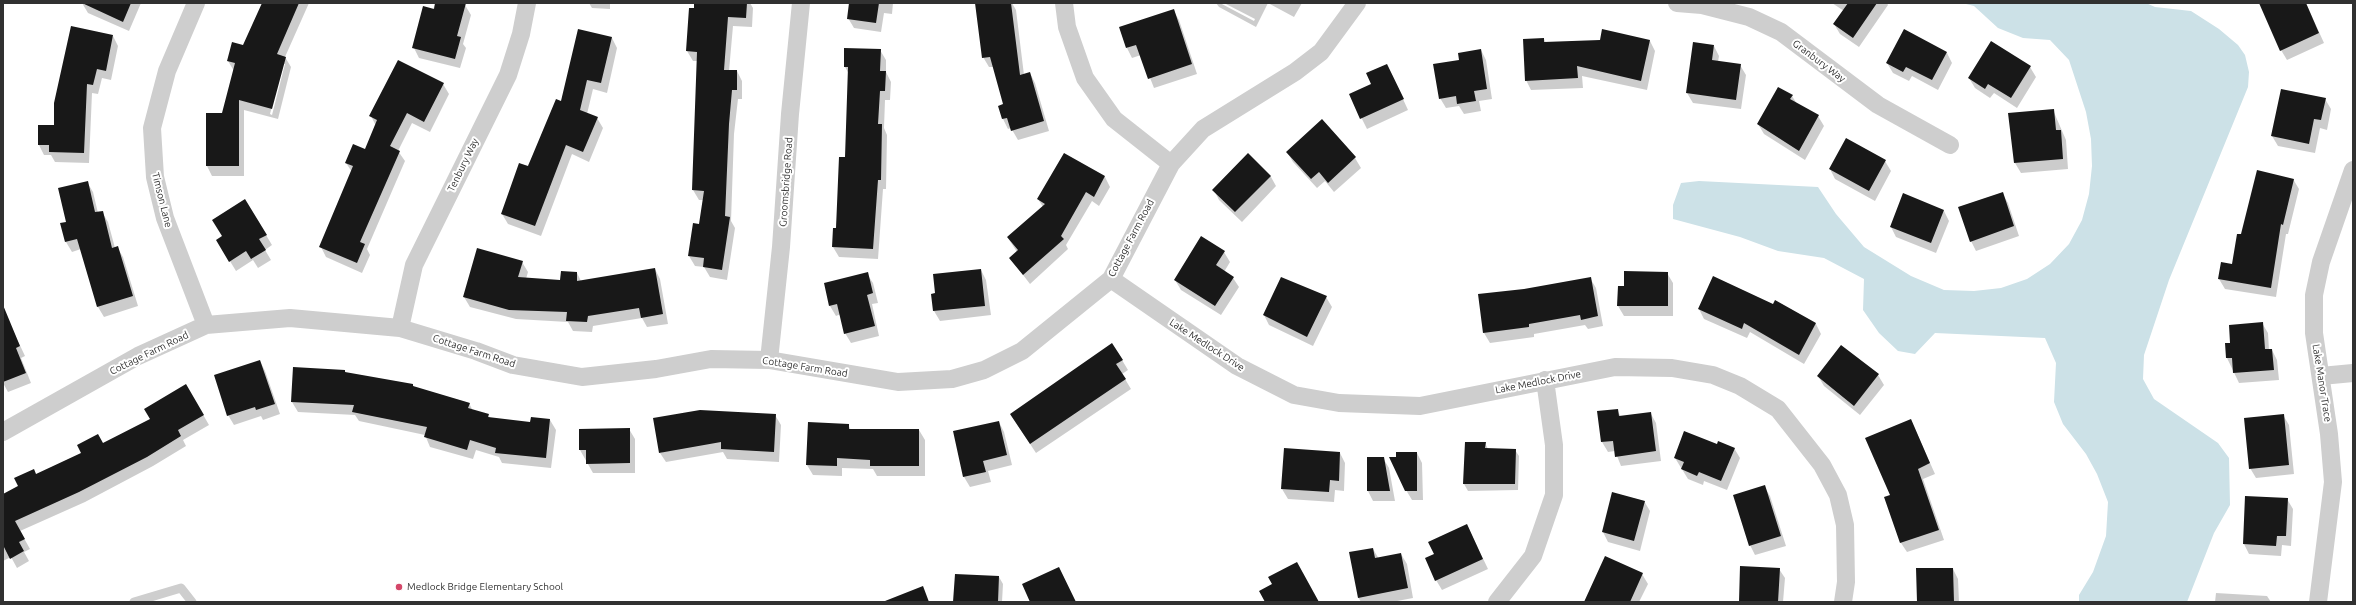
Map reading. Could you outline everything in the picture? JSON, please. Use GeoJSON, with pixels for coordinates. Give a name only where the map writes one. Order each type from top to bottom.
{"type":"FeatureCollection","features":[{"type":"Feature","properties":{"kind":"street","name":"Timson Lane"},"geometry":{"type":"LineString","coordinates":[[196,3],[167,71],[152,128],[155,177],[164,218],[206,326]]}},
{"type":"Feature","properties":{"kind":"street","name":"Tenbury Way"},"geometry":{"type":"LineString","coordinates":[[400,328],[414,264],[508,75],[521,34],[527,3]]}},
{"type":"Feature","properties":{"kind":"street","name":"Groomsbridge Road"},"geometry":{"type":"LineString","coordinates":[[769,360],[781,247],[790,114],[801,3]]}},
{"type":"Feature","properties":{"kind":"street"},"geometry":{"type":"LineString","coordinates":[[1064,3],[1067,27],[1085,78],[1114,119],[1171,164]]}},
{"type":"Feature","properties":{"kind":"street","name":"Cottage Farm Road"},"geometry":{"type":"LineString","coordinates":[[3,432],[138,356],[206,326],[290,318],[400,328],[476,351],[513,365],[582,376],[656,369],[711,359],[769,360],[898,382],[952,379],[984,370],[1022,351],[1111,279],[1171,164],[1203,128],[1295,72],[1321,52],[1357,3]]}},
{"type":"Feature","properties":{"kind":"street","name":"Granbury Way"},"geometry":{"type":"LineString","coordinates":[[1677,3],[1702,5],[1749,17],[1781,32],[1878,106],[1950,145]]}},
{"type":"Feature","properties":{"kind":"street","name":"Lake Manor Trace"},"geometry":{"type":"LineString","coordinates":[[2318,602],[2333,482],[2321,376],[2314,332],[2314,295],[2321,262],[2353,170]]}},
{"type":"Feature","properties":{"kind":"street","name":"Lake Medlock Drive"},"geometry":{"type":"LineString","coordinates":[[1111,279],[1237,366],[1294,395],[1339,403],[1420,406],[1615,367],[1672,368],[1713,375],[1740,386],[1778,409],[1822,465],[1838,495],[1845,526],[1846,582],[1843,602]]}},
{"type":"Feature","properties":{"kind":"street"},"geometry":{"type":"LineString","coordinates":[[2321,376],[2353,373]]}},
{"type":"Feature","properties":{"kind":"street"},"geometry":{"type":"LineString","coordinates":[[1498,602],[1533,556],[1554,495],[1554,445],[1545,380]]}},
{"type":"Feature","properties":{"kind":"lane"},"geometry":{"type":"LineString","coordinates":[[134,602],[181,588],[192,602]]}},
{"type":"Feature","properties":{"kind":"shaded area"},"geometry":{"type":"Polygon","coordinates":[[[1962,3],[2146,3],[2155,7],[2191,11],[2219,29],[2238,45],[2245,55],[2249,72],[2248,87],[2169,280],[2144,355],[2143,379],[2154,399],[2218,443],[2229,458],[2230,505],[2214,533],[2187,602],[2079,602],[2079,595],[2093,572],[2106,536],[2108,502],[2097,474],[2086,454],[2063,424],[2054,402],[2056,363],[2045,338],[1935,333],[1915,354],[1898,351],[1879,333],[1863,310],[1864,279],[1824,258],[1778,251],[1740,237],[1673,219],[1673,205],[1681,183],[1699,181],[1818,187],[1836,214],[1864,247],[1911,276],[1944,290],[1974,291],[2001,288],[2027,279],[2050,264],[2069,244],[2082,220],[2089,194],[2092,166],[2091,139],[2086,112],[2069,60],[2050,40],[2023,38],[1998,28],[1974,6],[1962,3]]]}},
{"type":"Feature","properties":{"kind":"building"},"geometry":{"type":"Polygon","coordinates":[[[82,3],[131,3],[123,22],[82,3]]]}},
{"type":"Feature","properties":{"kind":"building"},"geometry":{"type":"Polygon","coordinates":[[[262,3],[299,3],[277,54],[286,57],[272,109],[239,100],[239,166],[206,166],[206,113],[222,113],[235,63],[227,61],[232,42],[243,45],[262,3]]]}},
{"type":"Feature","properties":{"kind":"building"},"geometry":{"type":"Polygon","coordinates":[[[435,3],[466,3],[457,36],[461,37],[455,59],[412,48],[423,6],[434,9],[435,3]]]}},
{"type":"Feature","properties":{"kind":"building"},"geometry":{"type":"Polygon","coordinates":[[[694,3],[747,3],[746,18],[728,17],[724,70],[737,70],[737,90],[732,90],[729,124],[725,216],[730,217],[722,270],[703,267],[704,258],[688,256],[693,223],[699,224],[704,191],[692,190],[697,52],[686,51],[689,8],[694,8],[694,3]]]}},
{"type":"Feature","properties":{"kind":"building"},"geometry":{"type":"Polygon","coordinates":[[[849,3],[879,3],[876,23],[847,19],[849,3]]]}},
{"type":"Feature","properties":{"kind":"building"},"geometry":{"type":"Polygon","coordinates":[[[975,3],[1011,3],[1020,75],[1030,72],[1044,121],[1011,131],[1007,118],[1002,119],[998,106],[1003,104],[990,57],[982,58],[975,3]]]}},
{"type":"Feature","properties":{"kind":"building"},"geometry":{"type":"Polygon","coordinates":[[[1848,3],[1877,3],[1853,38],[1833,24],[1848,3]]]}},
{"type":"Feature","properties":{"kind":"building"},"geometry":{"type":"Polygon","coordinates":[[[2259,3],[2306,3],[2319,33],[2280,51],[2259,3]]]}},
{"type":"Feature","properties":{"kind":"building"},"geometry":{"type":"Polygon","coordinates":[[[1174,9],[1192,64],[1148,79],[1136,45],[1126,48],[1119,27],[1174,9]]]}},
{"type":"Feature","properties":{"kind":"building"},"geometry":{"type":"Polygon","coordinates":[[[71,26],[113,35],[106,71],[97,69],[93,85],[87,84],[84,153],[49,152],[49,145],[38,145],[38,125],[54,125],[54,103],[71,26]]]}},
{"type":"Feature","properties":{"kind":"building"},"geometry":{"type":"Polygon","coordinates":[[[578,29],[612,37],[601,83],[587,80],[580,110],[598,117],[583,152],[566,145],[535,226],[501,214],[519,163],[528,166],[556,99],[561,101],[578,29]]]}},
{"type":"Feature","properties":{"kind":"building"},"geometry":{"type":"Polygon","coordinates":[[[1602,29],[1650,40],[1641,81],[1577,66],[1578,78],[1525,81],[1523,39],[1544,38],[1544,42],[1600,40],[1602,29]]]}},
{"type":"Feature","properties":{"kind":"building"},"geometry":{"type":"Polygon","coordinates":[[[1904,29],[1947,52],[1932,80],[1906,67],[1903,72],[1886,63],[1904,29]]]}},
{"type":"Feature","properties":{"kind":"building"},"geometry":{"type":"Polygon","coordinates":[[[1991,41],[2031,66],[2011,98],[1988,84],[1985,89],[1968,78],[1991,41]]]}},
{"type":"Feature","properties":{"kind":"building"},"geometry":{"type":"Polygon","coordinates":[[[1693,42],[1714,45],[1712,60],[1741,64],[1736,100],[1686,93],[1693,42]]]}},
{"type":"Feature","properties":{"kind":"building"},"geometry":{"type":"Polygon","coordinates":[[[844,48],[881,49],[880,71],[886,71],[885,91],[880,91],[878,124],[882,124],[881,180],[878,180],[873,249],[832,247],[833,228],[836,228],[839,157],[845,157],[848,67],[844,67],[844,48]]]}},
{"type":"Feature","properties":{"kind":"building"},"geometry":{"type":"Polygon","coordinates":[[[1481,49],[1487,89],[1474,91],[1476,101],[1457,104],[1456,96],[1439,99],[1433,64],[1459,60],[1458,53],[1481,49]]]}},
{"type":"Feature","properties":{"kind":"building"},"geometry":{"type":"Polygon","coordinates":[[[398,60],[444,83],[424,122],[407,113],[390,146],[400,151],[360,242],[365,244],[357,263],[319,247],[353,166],[345,163],[353,144],[365,149],[377,120],[369,116],[398,60]]]}},
{"type":"Feature","properties":{"kind":"building"},"geometry":{"type":"Polygon","coordinates":[[[1387,64],[1404,99],[1360,119],[1349,94],[1371,84],[1366,73],[1387,64]]]}},
{"type":"Feature","properties":{"kind":"building"},"geometry":{"type":"Polygon","coordinates":[[[1778,87],[1793,95],[1790,99],[1819,115],[1799,151],[1757,124],[1778,87]]]}},
{"type":"Feature","properties":{"kind":"building"},"geometry":{"type":"Polygon","coordinates":[[[2281,89],[2326,98],[2321,120],[2314,119],[2309,144],[2271,136],[2281,89]]]}},
{"type":"Feature","properties":{"kind":"building"},"geometry":{"type":"Polygon","coordinates":[[[2054,109],[2056,130],[2061,130],[2063,159],[2014,163],[2008,113],[2054,109]]]}},
{"type":"Feature","properties":{"kind":"building"},"geometry":{"type":"Polygon","coordinates":[[[1322,119],[1356,157],[1328,183],[1319,172],[1311,179],[1286,152],[1322,119]]]}},
{"type":"Feature","properties":{"kind":"building"},"geometry":{"type":"Polygon","coordinates":[[[1846,138],[1886,160],[1869,191],[1829,169],[1846,138]]]}},
{"type":"Feature","properties":{"kind":"building"},"geometry":{"type":"Polygon","coordinates":[[[1064,153],[1105,176],[1094,197],[1086,192],[1061,236],[1064,239],[1023,275],[1009,258],[1018,250],[1007,237],[1045,204],[1037,199],[1064,153]]]}},
{"type":"Feature","properties":{"kind":"building"},"geometry":{"type":"Polygon","coordinates":[[[1248,153],[1271,176],[1235,212],[1212,190],[1248,153]]]}},
{"type":"Feature","properties":{"kind":"building"},"geometry":{"type":"Polygon","coordinates":[[[2257,170],[2294,179],[2283,225],[2281,224],[2271,288],[2218,279],[2221,262],[2232,264],[2237,234],[2241,234],[2257,170]]]}},
{"type":"Feature","properties":{"kind":"building"},"geometry":{"type":"Polygon","coordinates":[[[88,181],[95,212],[103,211],[112,248],[118,246],[133,296],[97,307],[77,239],[65,242],[60,223],[66,222],[58,188],[88,181]]]}},
{"type":"Feature","properties":{"kind":"building"},"geometry":{"type":"Polygon","coordinates":[[[2003,192],[2014,226],[1970,242],[1958,207],[2003,192]]]}},
{"type":"Feature","properties":{"kind":"building"},"geometry":{"type":"Polygon","coordinates":[[[1903,193],[1944,210],[1931,243],[1890,227],[1903,193]]]}},
{"type":"Feature","properties":{"kind":"building"},"geometry":{"type":"Polygon","coordinates":[[[245,199],[267,235],[259,239],[266,250],[251,259],[246,251],[229,262],[216,240],[222,236],[212,220],[245,199]]]}},
{"type":"Feature","properties":{"kind":"building"},"geometry":{"type":"Polygon","coordinates":[[[1201,236],[1225,251],[1216,265],[1234,277],[1215,306],[1174,280],[1201,236]]]}},
{"type":"Feature","properties":{"kind":"building"},"geometry":{"type":"Polygon","coordinates":[[[477,248],[523,261],[518,277],[560,280],[561,271],[577,272],[577,281],[655,268],[663,314],[641,318],[639,308],[588,316],[587,322],[566,321],[567,312],[509,310],[463,297],[477,248]]]}},
{"type":"Feature","properties":{"kind":"building"},"geometry":{"type":"Polygon","coordinates":[[[981,269],[985,306],[933,311],[931,294],[935,293],[933,274],[981,269]]]}},
{"type":"Feature","properties":{"kind":"building"},"geometry":{"type":"Polygon","coordinates":[[[1624,271],[1668,272],[1668,306],[1617,306],[1618,286],[1624,286],[1624,271]]]}},
{"type":"Feature","properties":{"kind":"building"},"geometry":{"type":"Polygon","coordinates":[[[868,272],[873,293],[867,295],[875,326],[844,334],[837,304],[829,306],[824,283],[868,272]]]}},
{"type":"Feature","properties":{"kind":"building"},"geometry":{"type":"Polygon","coordinates":[[[1713,276],[1773,304],[1775,300],[1816,323],[1799,355],[1744,323],[1742,329],[1698,309],[1713,276]]]}},
{"type":"Feature","properties":{"kind":"building"},"geometry":{"type":"Polygon","coordinates":[[[1281,277],[1327,296],[1307,337],[1263,315],[1281,277]]]}},
{"type":"Feature","properties":{"kind":"building"},"geometry":{"type":"Polygon","coordinates":[[[1591,277],[1598,316],[1581,320],[1580,315],[1529,324],[1529,327],[1483,333],[1478,294],[1524,289],[1591,277]]]}},
{"type":"Feature","properties":{"kind":"building"},"geometry":{"type":"Polygon","coordinates":[[[3,305],[20,346],[16,348],[26,373],[3,382],[3,305]]]}},
{"type":"Feature","properties":{"kind":"building"},"geometry":{"type":"Polygon","coordinates":[[[2263,322],[2265,349],[2272,349],[2274,370],[2233,373],[2232,358],[2226,358],[2225,343],[2230,343],[2229,325],[2263,322]]]}},
{"type":"Feature","properties":{"kind":"building"},"geometry":{"type":"Polygon","coordinates":[[[1112,343],[1123,360],[1116,364],[1126,379],[1030,444],[1010,414],[1112,343]]]}},
{"type":"Feature","properties":{"kind":"building"},"geometry":{"type":"Polygon","coordinates":[[[1841,345],[1879,374],[1854,406],[1817,376],[1841,345]]]}},
{"type":"Feature","properties":{"kind":"building"},"geometry":{"type":"Polygon","coordinates":[[[260,360],[275,404],[256,410],[255,407],[227,416],[214,375],[260,360]]]}},
{"type":"Feature","properties":{"kind":"building"},"geometry":{"type":"Polygon","coordinates":[[[293,367],[345,370],[345,372],[413,384],[413,386],[470,403],[468,408],[489,414],[488,417],[530,422],[531,417],[550,419],[546,458],[495,453],[496,448],[470,440],[467,450],[424,437],[427,427],[352,412],[354,405],[291,402],[293,367]]]}},
{"type":"Feature","properties":{"kind":"building"},"geometry":{"type":"Polygon","coordinates":[[[186,384],[204,415],[178,430],[181,436],[147,457],[79,492],[15,521],[25,539],[19,542],[24,551],[10,559],[3,545],[3,494],[18,486],[14,478],[34,469],[36,474],[81,453],[77,445],[98,434],[103,443],[150,419],[144,409],[186,384]]]}},
{"type":"Feature","properties":{"kind":"building"},"geometry":{"type":"Polygon","coordinates":[[[1618,409],[1619,416],[1651,412],[1656,451],[1615,457],[1613,441],[1601,442],[1597,411],[1618,409]]]}},
{"type":"Feature","properties":{"kind":"building"},"geometry":{"type":"Polygon","coordinates":[[[700,410],[776,414],[774,452],[721,449],[721,442],[659,453],[653,418],[700,410]]]}},
{"type":"Feature","properties":{"kind":"building"},"geometry":{"type":"Polygon","coordinates":[[[2284,414],[2289,465],[2249,469],[2244,418],[2284,414]]]}},
{"type":"Feature","properties":{"kind":"building"},"geometry":{"type":"Polygon","coordinates":[[[1911,419],[1930,463],[1918,469],[1939,530],[1900,543],[1884,497],[1890,495],[1865,438],[1911,419]]]}},
{"type":"Feature","properties":{"kind":"building"},"geometry":{"type":"Polygon","coordinates":[[[999,421],[1007,455],[983,461],[986,472],[963,477],[953,431],[999,421]]]}},
{"type":"Feature","properties":{"kind":"building"},"geometry":{"type":"Polygon","coordinates":[[[808,422],[849,424],[849,429],[919,429],[919,466],[870,466],[870,460],[837,458],[837,466],[806,465],[808,422]]]}},
{"type":"Feature","properties":{"kind":"building"},"geometry":{"type":"Polygon","coordinates":[[[630,428],[630,463],[586,464],[586,450],[579,450],[579,429],[630,428]]]}},
{"type":"Feature","properties":{"kind":"building"},"geometry":{"type":"Polygon","coordinates":[[[1684,431],[1717,444],[1718,441],[1735,448],[1721,481],[1699,472],[1697,476],[1681,469],[1684,462],[1674,458],[1684,431]]]}},
{"type":"Feature","properties":{"kind":"building"},"geometry":{"type":"Polygon","coordinates":[[[1465,442],[1486,442],[1485,448],[1516,449],[1515,484],[1463,484],[1465,442]]]}},
{"type":"Feature","properties":{"kind":"building"},"geometry":{"type":"Polygon","coordinates":[[[1284,448],[1340,452],[1339,481],[1330,480],[1329,492],[1281,489],[1284,448]]]}},
{"type":"Feature","properties":{"kind":"building"},"geometry":{"type":"Polygon","coordinates":[[[1396,452],[1417,452],[1417,491],[1405,491],[1389,457],[1396,457],[1396,452]]]}},
{"type":"Feature","properties":{"kind":"building"},"geometry":{"type":"Polygon","coordinates":[[[1367,457],[1384,457],[1390,491],[1367,491],[1367,457]]]}},
{"type":"Feature","properties":{"kind":"building"},"geometry":{"type":"Polygon","coordinates":[[[1765,485],[1781,536],[1749,546],[1733,495],[1765,485]]]}},
{"type":"Feature","properties":{"kind":"building"},"geometry":{"type":"Polygon","coordinates":[[[1612,492],[1645,501],[1634,541],[1602,532],[1612,492]]]}},
{"type":"Feature","properties":{"kind":"building"},"geometry":{"type":"Polygon","coordinates":[[[2245,496],[2288,498],[2286,536],[2277,536],[2276,546],[2243,544],[2245,496]]]}},
{"type":"Feature","properties":{"kind":"building"},"geometry":{"type":"Polygon","coordinates":[[[1467,524],[1483,559],[1435,581],[1425,558],[1434,554],[1428,542],[1467,524]]]}},
{"type":"Feature","properties":{"kind":"building"},"geometry":{"type":"Polygon","coordinates":[[[1373,548],[1375,558],[1401,553],[1408,588],[1358,598],[1349,552],[1373,548]]]}},
{"type":"Feature","properties":{"kind":"building"},"geometry":{"type":"Polygon","coordinates":[[[1605,556],[1643,573],[1630,602],[1584,602],[1605,556]]]}},
{"type":"Feature","properties":{"kind":"building"},"geometry":{"type":"Polygon","coordinates":[[[1297,562],[1319,602],[1265,602],[1259,591],[1272,584],[1268,577],[1297,562]]]}},
{"type":"Feature","properties":{"kind":"building"},"geometry":{"type":"Polygon","coordinates":[[[1740,566],[1780,568],[1778,602],[1739,602],[1740,566]]]}},
{"type":"Feature","properties":{"kind":"building"},"geometry":{"type":"Polygon","coordinates":[[[1059,567],[1076,602],[1030,602],[1022,584],[1059,567]]]}},
{"type":"Feature","properties":{"kind":"building"},"geometry":{"type":"Polygon","coordinates":[[[1916,568],[1953,568],[1954,602],[1917,602],[1916,568]]]}},
{"type":"Feature","properties":{"kind":"building"},"geometry":{"type":"Polygon","coordinates":[[[955,574],[999,576],[998,602],[953,602],[955,574]]]}},
{"type":"Feature","properties":{"kind":"building"},"geometry":{"type":"Polygon","coordinates":[[[923,586],[929,602],[885,601],[923,586]]]}},
{"type":"Feature","properties":{"kind":"place","name":"Medlock Bridge Elementary School"},"geometry":{"type":"Point","coordinates":[399,587]}}]}
